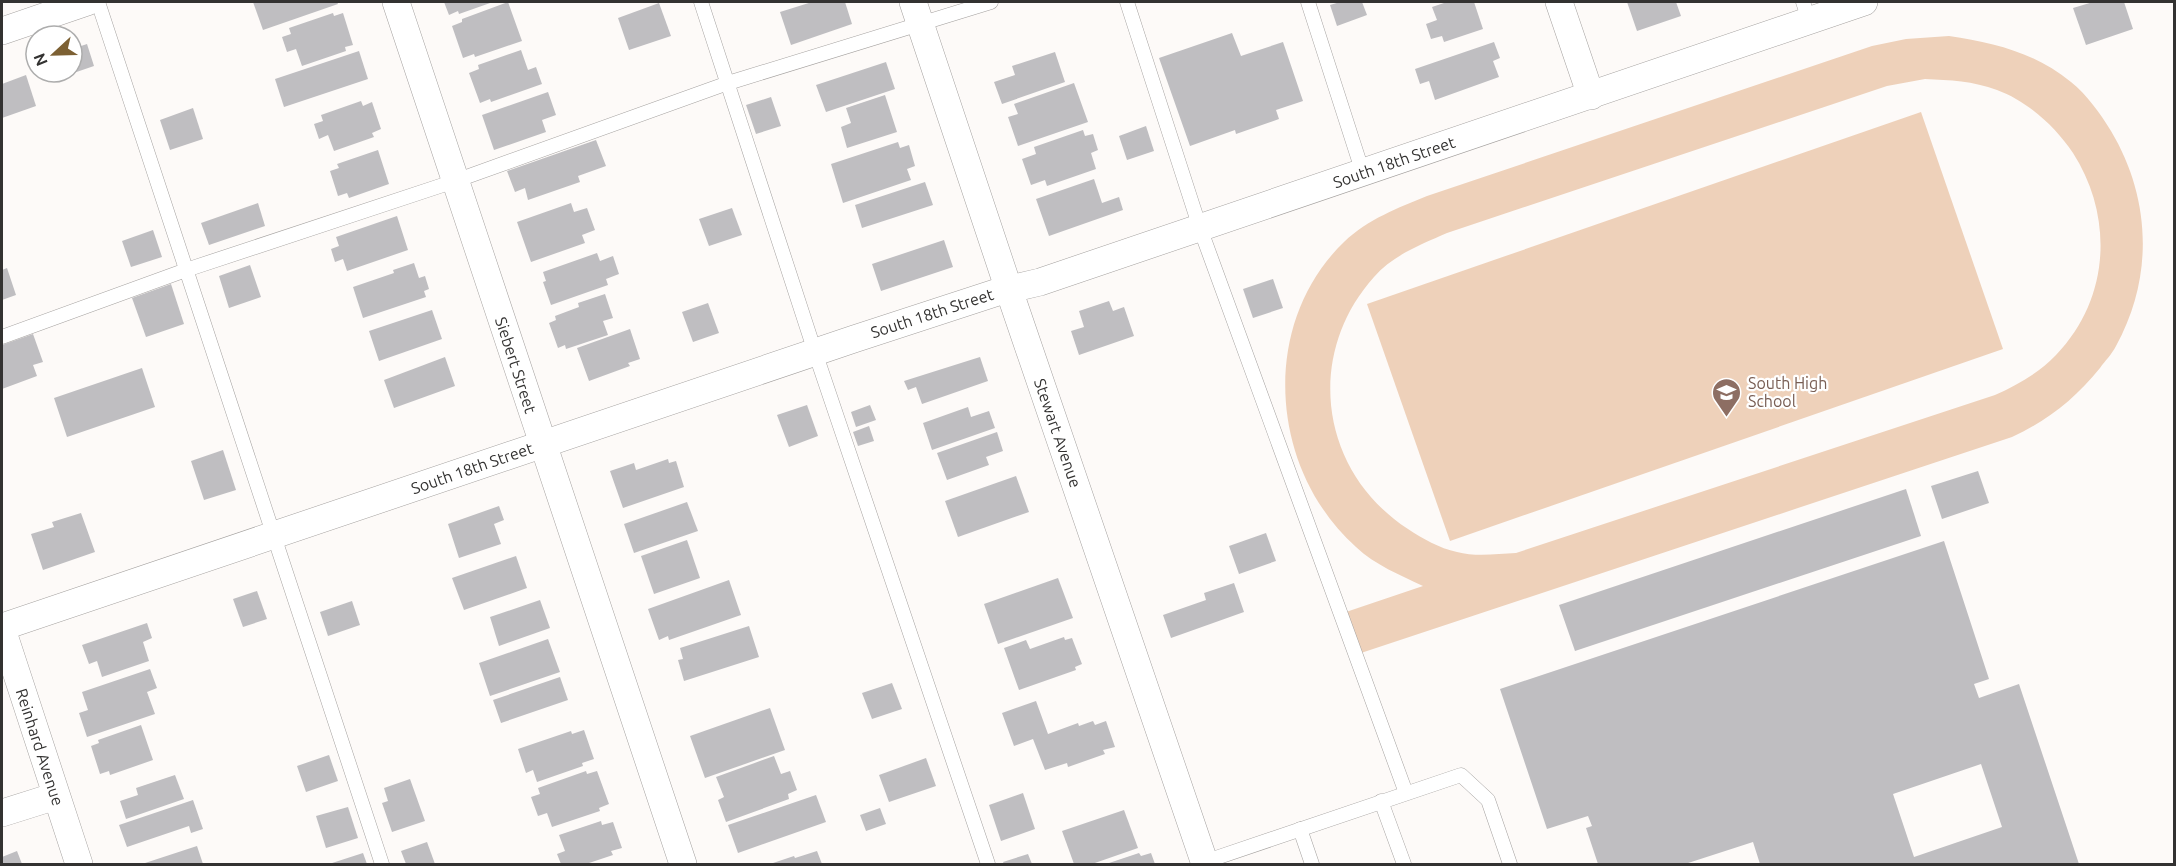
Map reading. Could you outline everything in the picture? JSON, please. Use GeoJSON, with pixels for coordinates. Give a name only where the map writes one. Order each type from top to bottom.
{"type":"FeatureCollection","features":[{"type":"Feature","properties":{"kind":"street"},"geometry":{"type":"LineString","coordinates":[[2,31],[87,2]]}},
{"type":"Feature","properties":{"kind":"street","name":"Siebert Street"},"geometry":{"type":"LineString","coordinates":[[396,2],[683,864]]}},
{"type":"Feature","properties":{"kind":"street"},"geometry":{"type":"LineString","coordinates":[[1559,2],[1591,96]]}},
{"type":"Feature","properties":{"kind":"street","name":"South 18th Street"},"geometry":{"type":"LineString","coordinates":[[2,628],[815,352],[998,292],[1040,282],[1591,96],[1806,11],[1864,2]]}},
{"type":"Feature","properties":{"kind":"street","name":"Stewart Avenue"},"geometry":{"type":"LineString","coordinates":[[917,13],[1009,291],[1205,863]]}},
{"type":"Feature","properties":{"kind":"street","name":"Reinhard Avenue"},"geometry":{"type":"LineString","coordinates":[[2,628],[79,864]]}},
{"type":"Feature","properties":{"kind":"street"},"geometry":{"type":"LineString","coordinates":[[2,813],[56,796]]}},
{"type":"Feature","properties":{"kind":"lane"},"geometry":{"type":"LineString","coordinates":[[98,2],[382,864]]}},
{"type":"Feature","properties":{"kind":"lane"},"geometry":{"type":"LineString","coordinates":[[701,2],[815,352],[988,864]]}},
{"type":"Feature","properties":{"kind":"lane"},"geometry":{"type":"LineString","coordinates":[[2,337],[186,270],[455,181],[917,13],[991,2]]}},
{"type":"Feature","properties":{"kind":"lane"},"geometry":{"type":"LineString","coordinates":[[1127,2],[1200,228],[1406,793]]}},
{"type":"Feature","properties":{"kind":"lane"},"geometry":{"type":"LineString","coordinates":[[1308,2],[1363,173]]}},
{"type":"Feature","properties":{"kind":"lane"},"geometry":{"type":"LineString","coordinates":[[1205,863],[1461,775],[1488,800],[1510,864]]}},
{"type":"Feature","properties":{"kind":"lane"},"geometry":{"type":"LineString","coordinates":[[1381,801],[1404,864]]}},
{"type":"Feature","properties":{"kind":"lane"},"geometry":{"type":"LineString","coordinates":[[1300,830],[1312,864]]}},
{"type":"Feature","properties":{"kind":"shaded area"},"geometry":{"type":"Polygon","coordinates":[[[1949,36],[1998,46],[2028,56],[2043,63],[2077,87],[2111,131],[2134,183],[2143,238],[2142,265],[2137,293],[2128,320],[2114,349],[2100,368],[2060,408],[2037,424],[2012,437],[1361,653],[1346,612],[1423,586],[1371,559],[1356,547],[1327,515],[1305,478],[1292,438],[1286,396],[1288,354],[1298,313],[1317,275],[1344,242],[1373,221],[1427,196],[1872,46],[1906,39],[1949,36]],[[1925,79],[1887,86],[1447,233],[1390,262],[1374,277],[1352,308],[1337,341],[1331,376],[1332,411],[1340,445],[1356,477],[1378,505],[1408,529],[1431,543],[1464,554],[1516,553],[1995,395],[2035,373],[2056,355],[2074,333],[2087,309],[2096,283],[2100,257],[2100,230],[2095,204],[2086,178],[2073,153],[2058,133],[2019,101],[1988,87],[1925,79]]]}},
{"type":"Feature","properties":{"kind":"shaded area"},"geometry":{"type":"Polygon","coordinates":[[[1921,112],[2003,349],[1450,541],[1367,304],[1921,112]]]}},
{"type":"Feature","properties":{"kind":"building"},"geometry":{"type":"Polygon","coordinates":[[[253,2],[337,2],[338,4],[263,30],[253,2]]]}},
{"type":"Feature","properties":{"kind":"building"},"geometry":{"type":"Polygon","coordinates":[[[444,2],[493,2],[459,14],[458,11],[449,15],[444,2]]]}},
{"type":"Feature","properties":{"kind":"building"},"geometry":{"type":"Polygon","coordinates":[[[508,2],[522,41],[475,57],[474,54],[463,58],[452,26],[462,22],[462,19],[508,2]]]}},
{"type":"Feature","properties":{"kind":"building"},"geometry":{"type":"Polygon","coordinates":[[[812,2],[845,2],[852,24],[791,45],[780,12],[812,2]]]}},
{"type":"Feature","properties":{"kind":"building"},"geometry":{"type":"Polygon","coordinates":[[[1340,2],[1362,2],[1367,15],[1337,26],[1330,5],[1340,2]]]}},
{"type":"Feature","properties":{"kind":"building"},"geometry":{"type":"Polygon","coordinates":[[[1447,2],[1474,2],[1483,29],[1444,42],[1442,36],[1431,39],[1426,24],[1437,20],[1432,7],[1447,2]]]}},
{"type":"Feature","properties":{"kind":"building"},"geometry":{"type":"Polygon","coordinates":[[[1627,2],[1676,2],[1681,16],[1637,31],[1627,2]]]}},
{"type":"Feature","properties":{"kind":"building"},"geometry":{"type":"Polygon","coordinates":[[[2093,2],[2124,2],[2133,29],[2086,45],[2073,8],[2093,2]]]}},
{"type":"Feature","properties":{"kind":"building"},"geometry":{"type":"Polygon","coordinates":[[[659,3],[671,36],[629,50],[618,18],[659,3]]]}},
{"type":"Feature","properties":{"kind":"building"},"geometry":{"type":"Polygon","coordinates":[[[333,13],[334,16],[343,13],[353,45],[345,47],[346,51],[302,66],[296,49],[287,52],[282,37],[291,34],[289,28],[333,13]]]}},
{"type":"Feature","properties":{"kind":"building"},"geometry":{"type":"Polygon","coordinates":[[[1232,33],[1241,56],[1283,42],[1303,101],[1276,110],[1279,119],[1236,134],[1235,130],[1190,146],[1159,58],[1232,33]]]}},
{"type":"Feature","properties":{"kind":"building"},"geometry":{"type":"Polygon","coordinates":[[[1494,42],[1500,58],[1493,61],[1499,77],[1435,100],[1429,81],[1420,84],[1415,69],[1494,42]]]}},
{"type":"Feature","properties":{"kind":"building"},"geometry":{"type":"Polygon","coordinates":[[[87,44],[94,66],[84,69],[84,45],[87,44]]]}},
{"type":"Feature","properties":{"kind":"building"},"geometry":{"type":"Polygon","coordinates":[[[521,50],[528,70],[536,67],[542,84],[491,102],[490,99],[480,103],[469,73],[479,69],[478,65],[521,50]]]}},
{"type":"Feature","properties":{"kind":"building"},"geometry":{"type":"Polygon","coordinates":[[[359,51],[368,79],[284,107],[275,79],[359,51]]]}},
{"type":"Feature","properties":{"kind":"building"},"geometry":{"type":"Polygon","coordinates":[[[1055,52],[1065,82],[1002,104],[994,82],[1015,75],[1012,66],[1055,52]]]}},
{"type":"Feature","properties":{"kind":"building"},"geometry":{"type":"Polygon","coordinates":[[[886,62],[895,89],[826,112],[816,85],[886,62]]]}},
{"type":"Feature","properties":{"kind":"building"},"geometry":{"type":"Polygon","coordinates":[[[24,76],[24,84],[29,84],[36,106],[2,118],[2,84],[24,76]]]}},
{"type":"Feature","properties":{"kind":"building"},"geometry":{"type":"Polygon","coordinates":[[[1074,83],[1088,122],[1018,146],[1008,117],[1018,114],[1014,104],[1074,83]]]}},
{"type":"Feature","properties":{"kind":"building"},"geometry":{"type":"Polygon","coordinates":[[[548,92],[556,115],[542,120],[546,132],[494,150],[482,115],[548,92]]]}},
{"type":"Feature","properties":{"kind":"building"},"geometry":{"type":"Polygon","coordinates":[[[885,95],[897,132],[847,148],[841,127],[851,123],[846,108],[885,95]]]}},
{"type":"Feature","properties":{"kind":"building"},"geometry":{"type":"Polygon","coordinates":[[[771,97],[781,126],[756,134],[746,105],[771,97]]]}},
{"type":"Feature","properties":{"kind":"building"},"geometry":{"type":"Polygon","coordinates":[[[361,101],[363,106],[372,102],[381,129],[372,133],[374,137],[334,151],[328,135],[319,139],[314,124],[323,121],[321,115],[361,101]]]}},
{"type":"Feature","properties":{"kind":"building"},"geometry":{"type":"Polygon","coordinates":[[[193,108],[203,139],[170,150],[160,120],[193,108]]]}},
{"type":"Feature","properties":{"kind":"building"},"geometry":{"type":"Polygon","coordinates":[[[1146,126],[1154,151],[1127,160],[1119,136],[1146,126]]]}},
{"type":"Feature","properties":{"kind":"building"},"geometry":{"type":"Polygon","coordinates":[[[1083,130],[1085,136],[1093,134],[1098,150],[1091,153],[1096,169],[1047,186],[1045,180],[1031,185],[1022,159],[1036,154],[1034,147],[1083,130]]]}},
{"type":"Feature","properties":{"kind":"building"},"geometry":{"type":"Polygon","coordinates":[[[596,140],[606,166],[578,176],[580,182],[528,200],[525,188],[515,192],[507,171],[596,140]]]}},
{"type":"Feature","properties":{"kind":"building"},"geometry":{"type":"Polygon","coordinates":[[[898,142],[900,148],[909,145],[915,166],[907,169],[911,180],[843,203],[831,164],[898,142]]]}},
{"type":"Feature","properties":{"kind":"building"},"geometry":{"type":"Polygon","coordinates":[[[378,150],[389,184],[349,198],[347,193],[338,196],[330,171],[339,168],[337,164],[378,150]]]}},
{"type":"Feature","properties":{"kind":"building"},"geometry":{"type":"Polygon","coordinates":[[[1094,179],[1102,203],[1119,197],[1123,210],[1049,236],[1036,199],[1094,179]]]}},
{"type":"Feature","properties":{"kind":"building"},"geometry":{"type":"Polygon","coordinates":[[[925,182],[933,205],[862,228],[855,205],[925,182]]]}},
{"type":"Feature","properties":{"kind":"building"},"geometry":{"type":"Polygon","coordinates":[[[258,203],[265,226],[209,245],[201,223],[258,203]]]}},
{"type":"Feature","properties":{"kind":"building"},"geometry":{"type":"Polygon","coordinates":[[[571,203],[574,212],[587,208],[595,230],[582,235],[585,243],[531,262],[517,222],[571,203]]]}},
{"type":"Feature","properties":{"kind":"building"},"geometry":{"type":"Polygon","coordinates":[[[732,208],[742,235],[709,246],[699,219],[732,208]]]}},
{"type":"Feature","properties":{"kind":"building"},"geometry":{"type":"Polygon","coordinates":[[[397,216],[408,250],[347,271],[343,259],[335,262],[331,249],[339,246],[336,237],[397,216]]]}},
{"type":"Feature","properties":{"kind":"building"},"geometry":{"type":"Polygon","coordinates":[[[153,230],[162,257],[131,267],[122,241],[153,230]]]}},
{"type":"Feature","properties":{"kind":"building"},"geometry":{"type":"Polygon","coordinates":[[[944,240],[953,267],[881,291],[872,264],[944,240]]]}},
{"type":"Feature","properties":{"kind":"building"},"geometry":{"type":"Polygon","coordinates":[[[597,253],[600,261],[613,256],[619,274],[606,279],[608,285],[551,305],[543,282],[546,281],[543,272],[597,253]]]}},
{"type":"Feature","properties":{"kind":"building"},"geometry":{"type":"Polygon","coordinates":[[[414,263],[419,278],[425,276],[429,289],[424,291],[426,297],[363,318],[353,287],[394,273],[393,270],[414,263]]]}},
{"type":"Feature","properties":{"kind":"building"},"geometry":{"type":"Polygon","coordinates":[[[250,265],[261,297],[229,308],[219,276],[250,265]]]}},
{"type":"Feature","properties":{"kind":"building"},"geometry":{"type":"Polygon","coordinates":[[[7,268],[16,295],[2,300],[2,270],[7,268]]]}},
{"type":"Feature","properties":{"kind":"building"},"geometry":{"type":"Polygon","coordinates":[[[1273,279],[1283,308],[1253,318],[1243,289],[1273,279]]]}},
{"type":"Feature","properties":{"kind":"building"},"geometry":{"type":"Polygon","coordinates":[[[171,284],[184,324],[146,337],[132,298],[171,284]]]}},
{"type":"Feature","properties":{"kind":"building"},"geometry":{"type":"Polygon","coordinates":[[[605,294],[613,318],[603,321],[608,335],[566,349],[565,345],[558,348],[549,323],[556,320],[555,316],[579,307],[578,303],[605,294]]]}},
{"type":"Feature","properties":{"kind":"building"},"geometry":{"type":"Polygon","coordinates":[[[1109,301],[1113,311],[1124,307],[1134,336],[1079,355],[1071,331],[1084,327],[1079,311],[1109,301]]]}},
{"type":"Feature","properties":{"kind":"building"},"geometry":{"type":"Polygon","coordinates":[[[708,303],[719,333],[693,342],[682,312],[708,303]]]}},
{"type":"Feature","properties":{"kind":"building"},"geometry":{"type":"Polygon","coordinates":[[[432,310],[442,339],[379,361],[369,331],[432,310]]]}},
{"type":"Feature","properties":{"kind":"building"},"geometry":{"type":"Polygon","coordinates":[[[630,329],[640,359],[628,363],[630,366],[589,381],[577,348],[630,329]]]}},
{"type":"Feature","properties":{"kind":"building"},"geometry":{"type":"Polygon","coordinates":[[[33,334],[43,362],[33,365],[37,376],[2,389],[2,345],[33,334]]]}},
{"type":"Feature","properties":{"kind":"building"},"geometry":{"type":"Polygon","coordinates":[[[445,357],[455,386],[394,408],[384,380],[445,357]]]}},
{"type":"Feature","properties":{"kind":"building"},"geometry":{"type":"Polygon","coordinates":[[[980,357],[988,381],[922,404],[916,387],[908,390],[904,381],[980,357]]]}},
{"type":"Feature","properties":{"kind":"building"},"geometry":{"type":"Polygon","coordinates":[[[142,368],[155,407],[67,437],[54,398],[142,368]]]}},
{"type":"Feature","properties":{"kind":"building"},"geometry":{"type":"Polygon","coordinates":[[[807,405],[818,436],[789,447],[777,415],[807,405]]]}},
{"type":"Feature","properties":{"kind":"building"},"geometry":{"type":"Polygon","coordinates":[[[870,405],[876,420],[856,427],[851,412],[870,405]]]}},
{"type":"Feature","properties":{"kind":"building"},"geometry":{"type":"Polygon","coordinates":[[[968,407],[971,417],[989,411],[995,428],[932,450],[923,423],[968,407]]]}},
{"type":"Feature","properties":{"kind":"building"},"geometry":{"type":"Polygon","coordinates":[[[869,426],[874,441],[858,446],[853,432],[869,426]]]}},
{"type":"Feature","properties":{"kind":"building"},"geometry":{"type":"Polygon","coordinates":[[[997,432],[1003,451],[986,457],[989,465],[947,480],[937,453],[997,432]]]}},
{"type":"Feature","properties":{"kind":"building"},"geometry":{"type":"Polygon","coordinates":[[[223,450],[236,490],[204,500],[191,461],[223,450]]]}},
{"type":"Feature","properties":{"kind":"building"},"geometry":{"type":"Polygon","coordinates":[[[668,459],[669,463],[676,461],[684,487],[623,508],[610,471],[634,463],[636,470],[668,459]]]}},
{"type":"Feature","properties":{"kind":"building"},"geometry":{"type":"Polygon","coordinates":[[[1978,471],[1989,503],[1942,519],[1931,486],[1978,471]]]}},
{"type":"Feature","properties":{"kind":"building"},"geometry":{"type":"Polygon","coordinates":[[[1016,476],[1029,512],[958,537],[945,501],[1016,476]]]}},
{"type":"Feature","properties":{"kind":"building"},"geometry":{"type":"Polygon","coordinates":[[[1906,489],[1921,536],[1575,651],[1559,605],[1906,489]]]}},
{"type":"Feature","properties":{"kind":"building"},"geometry":{"type":"Polygon","coordinates":[[[687,502],[698,531],[634,553],[624,524],[687,502]]]}},
{"type":"Feature","properties":{"kind":"building"},"geometry":{"type":"Polygon","coordinates":[[[499,506],[504,520],[494,524],[501,544],[459,558],[448,524],[499,506]]]}},
{"type":"Feature","properties":{"kind":"building"},"geometry":{"type":"Polygon","coordinates":[[[81,513],[95,552],[43,570],[31,534],[54,527],[52,522],[81,513]]]}},
{"type":"Feature","properties":{"kind":"building"},"geometry":{"type":"Polygon","coordinates":[[[1266,533],[1276,561],[1239,574],[1229,546],[1266,533]]]}},
{"type":"Feature","properties":{"kind":"building"},"geometry":{"type":"Polygon","coordinates":[[[687,540],[700,578],[654,594],[641,556],[687,540]]]}},
{"type":"Feature","properties":{"kind":"building"},"geometry":{"type":"Polygon","coordinates":[[[1944,541],[1989,679],[1974,684],[1979,698],[2019,684],[2079,864],[1760,864],[1753,842],[1685,864],[1598,864],[1586,828],[1592,826],[1588,816],[1547,829],[1500,689],[1944,541]],[[1981,764],[1893,794],[1914,857],[2002,827],[1981,764]]]}},
{"type":"Feature","properties":{"kind":"building"},"geometry":{"type":"Polygon","coordinates":[[[516,556],[527,588],[464,610],[452,578],[516,556]]]}},
{"type":"Feature","properties":{"kind":"building"},"geometry":{"type":"Polygon","coordinates":[[[1058,578],[1073,618],[998,644],[984,604],[1058,578]]]}},
{"type":"Feature","properties":{"kind":"building"},"geometry":{"type":"Polygon","coordinates":[[[729,580],[741,615],[669,640],[668,636],[659,640],[648,609],[729,580]]]}},
{"type":"Feature","properties":{"kind":"building"},"geometry":{"type":"Polygon","coordinates":[[[1234,583],[1244,612],[1171,638],[1163,615],[1206,600],[1204,593],[1234,583]]]}},
{"type":"Feature","properties":{"kind":"building"},"geometry":{"type":"Polygon","coordinates":[[[257,591],[267,619],[243,627],[233,599],[257,591]]]}},
{"type":"Feature","properties":{"kind":"building"},"geometry":{"type":"Polygon","coordinates":[[[540,600],[550,628],[499,646],[490,617],[540,600]]]}},
{"type":"Feature","properties":{"kind":"building"},"geometry":{"type":"Polygon","coordinates":[[[352,601],[360,625],[328,636],[320,612],[352,601]]]}},
{"type":"Feature","properties":{"kind":"building"},"geometry":{"type":"Polygon","coordinates":[[[147,623],[152,638],[143,642],[149,661],[102,677],[97,661],[89,664],[82,645],[147,623]]]}},
{"type":"Feature","properties":{"kind":"building"},"geometry":{"type":"Polygon","coordinates":[[[749,626],[759,657],[684,681],[678,660],[683,659],[680,648],[749,626]]]}},
{"type":"Feature","properties":{"kind":"building"},"geometry":{"type":"Polygon","coordinates":[[[1064,637],[1065,640],[1072,638],[1082,664],[1075,667],[1076,670],[1019,690],[1004,648],[1026,640],[1030,649],[1064,637]]]}},
{"type":"Feature","properties":{"kind":"building"},"geometry":{"type":"Polygon","coordinates":[[[548,639],[560,672],[490,696],[479,663],[548,639]]]}},
{"type":"Feature","properties":{"kind":"building"},"geometry":{"type":"Polygon","coordinates":[[[150,669],[157,688],[147,692],[155,714],[87,737],[79,713],[88,710],[82,692],[150,669]]]}},
{"type":"Feature","properties":{"kind":"building"},"geometry":{"type":"Polygon","coordinates":[[[560,677],[568,700],[501,723],[493,700],[560,677]]]}},
{"type":"Feature","properties":{"kind":"building"},"geometry":{"type":"Polygon","coordinates":[[[892,683],[902,709],[872,719],[862,693],[892,683]]]}},
{"type":"Feature","properties":{"kind":"building"},"geometry":{"type":"Polygon","coordinates":[[[1036,701],[1048,734],[1078,723],[1079,726],[1093,721],[1095,725],[1106,721],[1115,747],[1103,750],[1105,754],[1068,767],[1067,763],[1045,770],[1033,739],[1014,746],[1002,713],[1036,701]]]}},
{"type":"Feature","properties":{"kind":"building"},"geometry":{"type":"Polygon","coordinates":[[[770,708],[785,750],[705,778],[690,736],[770,708]]]}},
{"type":"Feature","properties":{"kind":"building"},"geometry":{"type":"Polygon","coordinates":[[[141,725],[153,760],[110,775],[109,771],[100,774],[91,746],[99,743],[98,740],[141,725]]]}},
{"type":"Feature","properties":{"kind":"building"},"geometry":{"type":"Polygon","coordinates":[[[584,730],[594,759],[582,763],[583,766],[537,782],[533,770],[526,773],[518,749],[571,731],[572,734],[584,730]]]}},
{"type":"Feature","properties":{"kind":"building"},"geometry":{"type":"Polygon","coordinates":[[[329,755],[338,781],[306,792],[297,766],[329,755]]]}},
{"type":"Feature","properties":{"kind":"building"},"geometry":{"type":"Polygon","coordinates":[[[774,756],[781,774],[790,771],[797,790],[788,794],[789,799],[726,822],[718,800],[724,797],[716,777],[774,756]]]}},
{"type":"Feature","properties":{"kind":"building"},"geometry":{"type":"Polygon","coordinates":[[[926,758],[936,786],[889,802],[879,775],[926,758]]]}},
{"type":"Feature","properties":{"kind":"building"},"geometry":{"type":"Polygon","coordinates":[[[586,771],[587,774],[597,771],[609,804],[599,808],[600,811],[552,827],[547,813],[538,816],[531,797],[540,794],[538,788],[586,771]]]}},
{"type":"Feature","properties":{"kind":"building"},"geometry":{"type":"Polygon","coordinates":[[[175,775],[184,799],[126,819],[120,801],[138,795],[136,788],[175,775]]]}},
{"type":"Feature","properties":{"kind":"building"},"geometry":{"type":"Polygon","coordinates":[[[410,779],[425,821],[392,832],[382,803],[388,801],[384,788],[410,779]]]}},
{"type":"Feature","properties":{"kind":"building"},"geometry":{"type":"Polygon","coordinates":[[[1023,793],[1035,829],[1001,841],[989,805],[1023,793]]]}},
{"type":"Feature","properties":{"kind":"building"},"geometry":{"type":"Polygon","coordinates":[[[816,795],[826,822],[738,853],[728,825],[816,795]]]}},
{"type":"Feature","properties":{"kind":"building"},"geometry":{"type":"Polygon","coordinates":[[[193,800],[203,829],[191,833],[189,826],[127,847],[119,825],[193,800]]]}},
{"type":"Feature","properties":{"kind":"building"},"geometry":{"type":"Polygon","coordinates":[[[348,807],[358,838],[326,848],[316,816],[348,807]]]}},
{"type":"Feature","properties":{"kind":"building"},"geometry":{"type":"Polygon","coordinates":[[[880,808],[886,824],[866,831],[860,815],[880,808]]]}},
{"type":"Feature","properties":{"kind":"building"},"geometry":{"type":"Polygon","coordinates":[[[1124,810],[1138,848],[1092,864],[1074,864],[1062,831],[1124,810]]]}},
{"type":"Feature","properties":{"kind":"building"},"geometry":{"type":"Polygon","coordinates":[[[601,821],[602,825],[613,822],[622,848],[611,851],[613,855],[586,864],[561,864],[557,854],[565,851],[559,835],[601,821]]]}},
{"type":"Feature","properties":{"kind":"building"},"geometry":{"type":"Polygon","coordinates":[[[427,842],[435,864],[406,864],[401,851],[427,842]]]}},
{"type":"Feature","properties":{"kind":"building"},"geometry":{"type":"Polygon","coordinates":[[[197,846],[203,864],[142,864],[197,846]]]}},
{"type":"Feature","properties":{"kind":"building"},"geometry":{"type":"Polygon","coordinates":[[[17,851],[22,864],[2,864],[2,857],[17,851]]]}},
{"type":"Feature","properties":{"kind":"building"},"geometry":{"type":"Polygon","coordinates":[[[817,851],[822,864],[770,864],[794,856],[795,858],[817,851]]]}},
{"type":"Feature","properties":{"kind":"building"},"geometry":{"type":"Polygon","coordinates":[[[363,853],[367,864],[329,864],[363,853]]]}},
{"type":"Feature","properties":{"kind":"building"},"geometry":{"type":"Polygon","coordinates":[[[1139,853],[1141,856],[1151,853],[1155,864],[1106,864],[1139,853]]]}},
{"type":"Feature","properties":{"kind":"building"},"geometry":{"type":"Polygon","coordinates":[[[1028,854],[1032,864],[1004,864],[1003,862],[1028,854]]]}},
{"type":"Feature","properties":{"kind":"place","name":"South High School"},"geometry":{"type":"Point","coordinates":[1727,418]}}]}
